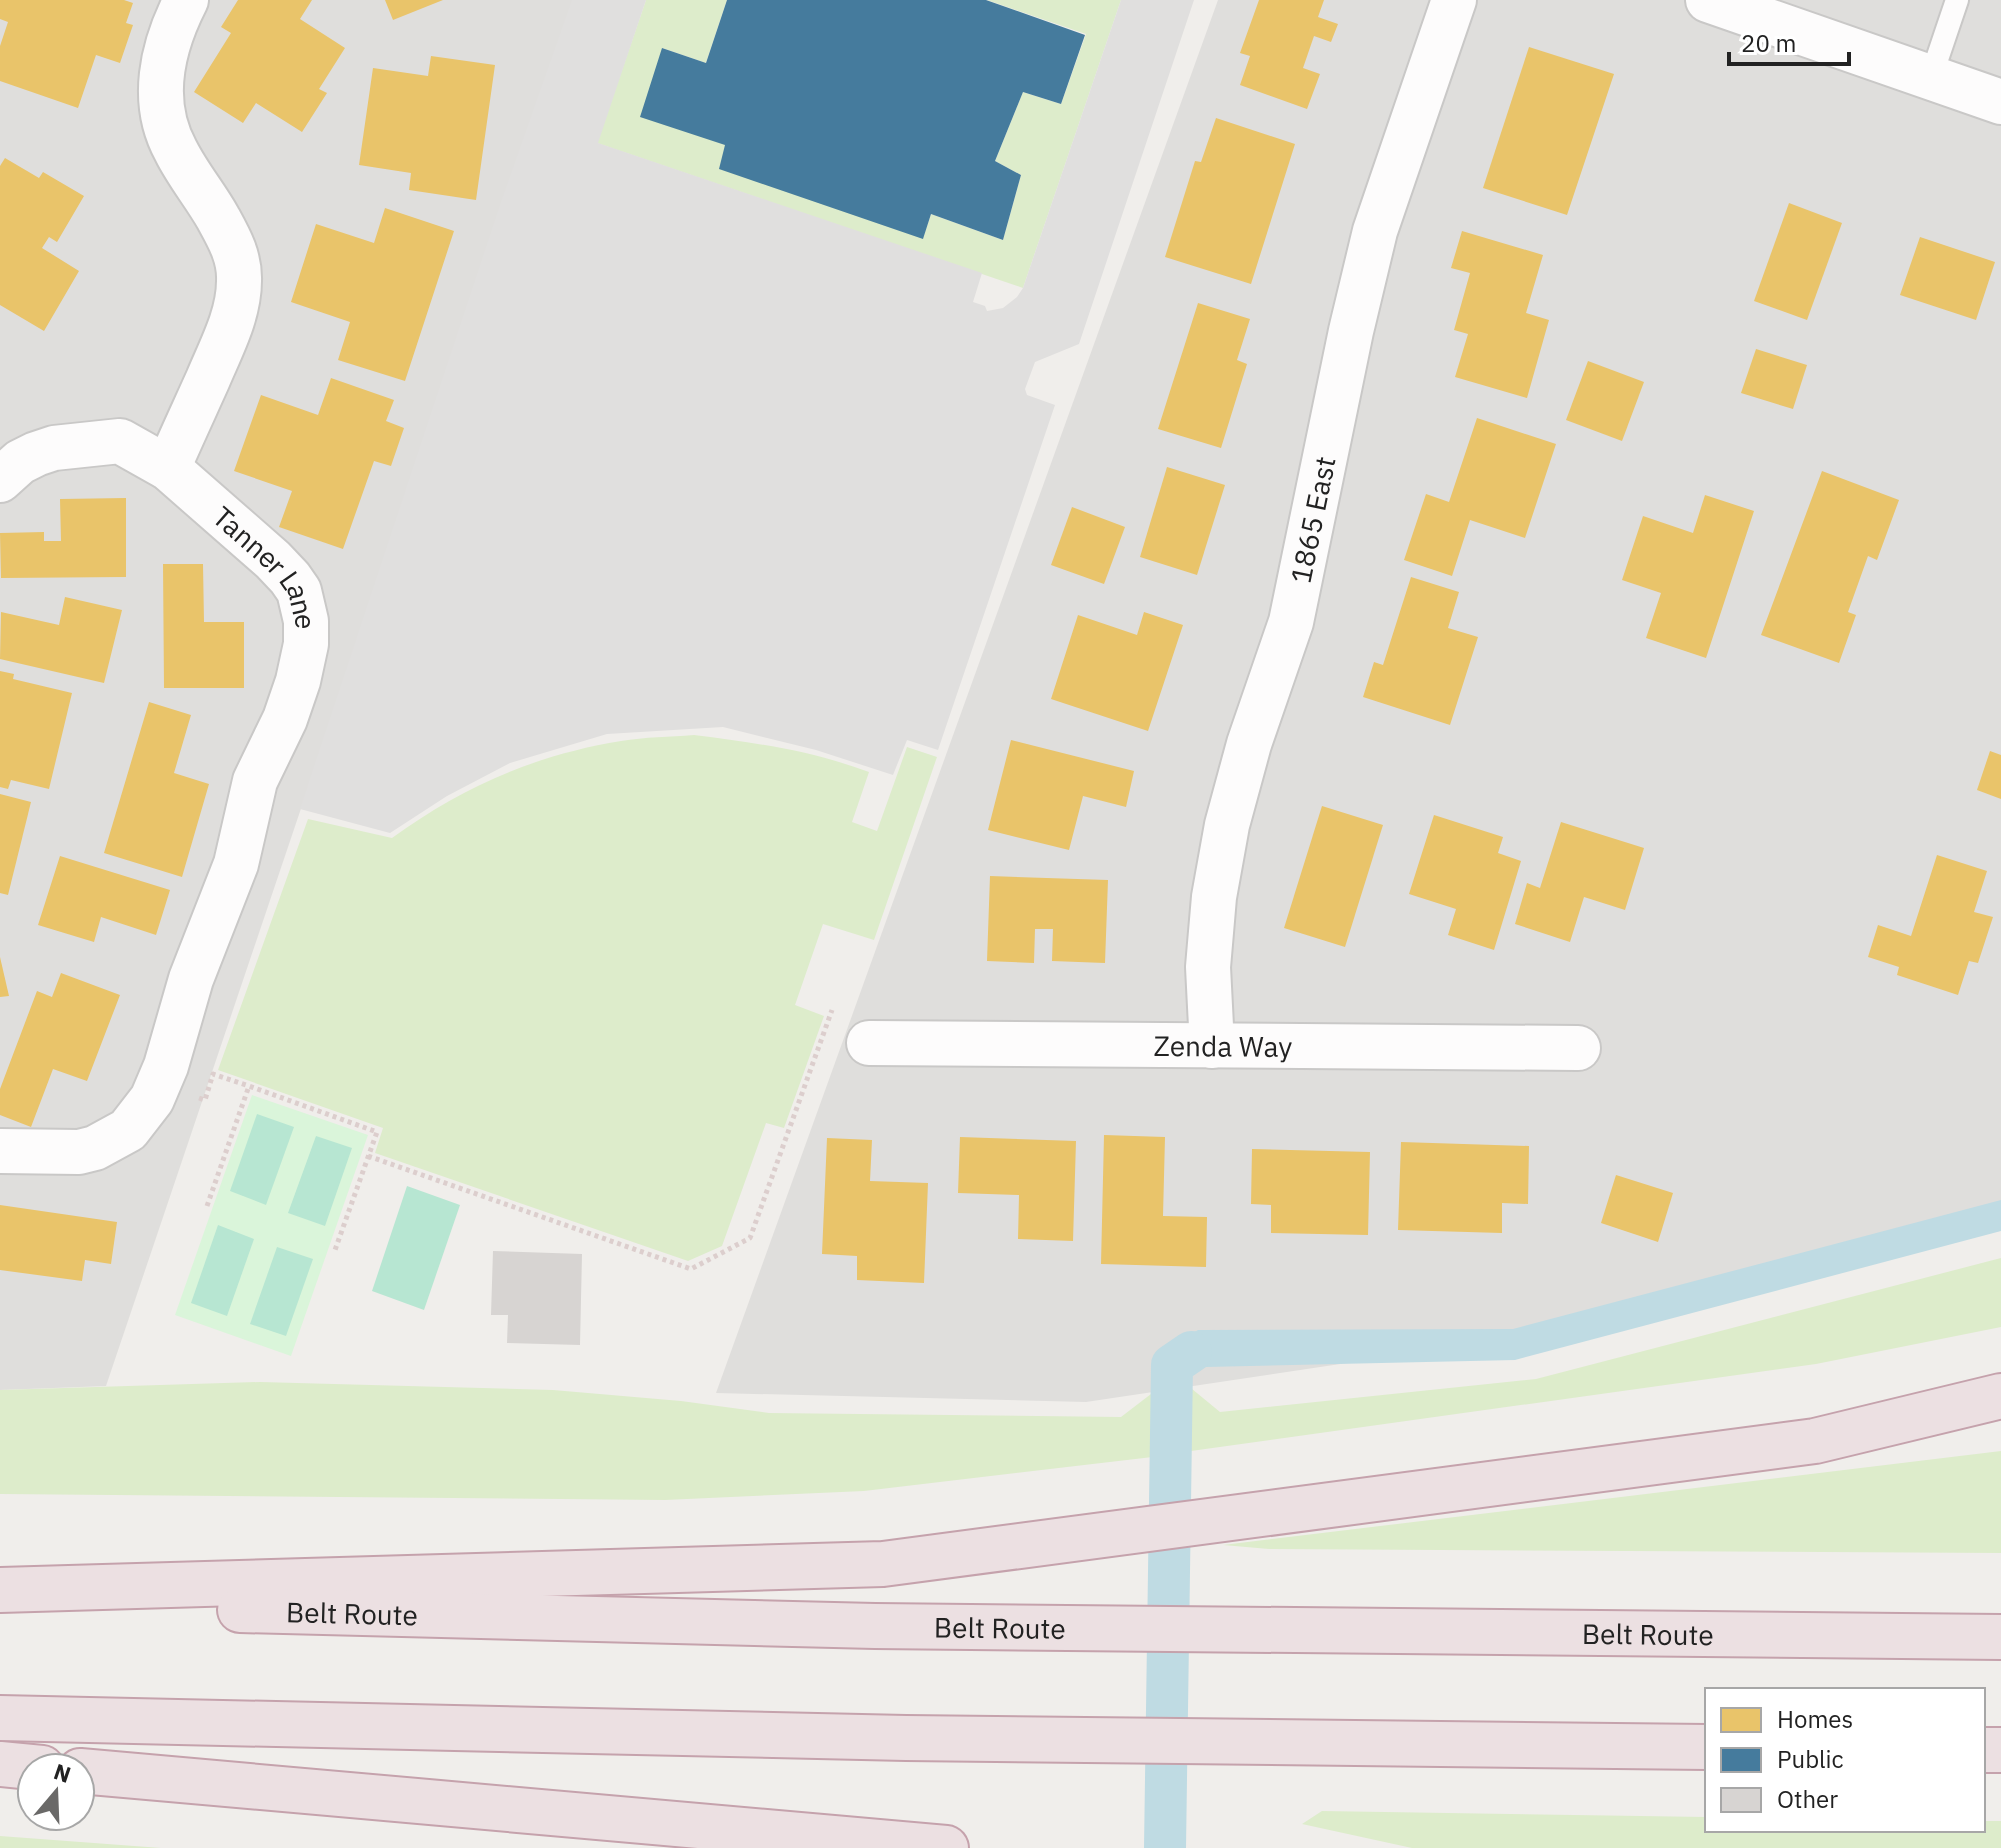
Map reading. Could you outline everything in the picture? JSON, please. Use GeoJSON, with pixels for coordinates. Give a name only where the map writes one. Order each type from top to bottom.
{"type":"FeatureCollection","features":[{"type":"Feature","properties":{"kind":"highway"},"geometry":{"type":"LineString","coordinates":[[1815,1441],[2001,1396]]}},
{"type":"Feature","properties":{"kind":"highway"},"geometry":{"type":"LineString","coordinates":[[0,1590],[883,1564],[1815,1441],[2001,1422]]}},
{"type":"Feature","properties":{"kind":"highway","name":"Belt Route"},"geometry":{"type":"LineString","coordinates":[[0,1604],[875,1626],[2001,1637]]}},
{"type":"Feature","properties":{"kind":"highway"},"geometry":{"type":"LineString","coordinates":[[0,1718],[906,1738],[1705,1747]]}},
{"type":"Feature","properties":{"kind":"highway"},"geometry":{"type":"LineString","coordinates":[[96,1772],[946,1848]]}},
{"type":"Feature","properties":{"kind":"street"},"geometry":{"type":"LineString","coordinates":[[168,468],[225,338],[237,299],[239,280],[232,243],[175,150],[163,116],[160,89],[164,60],[172,31],[186,0]]}},
{"type":"Feature","properties":{"kind":"street","name":"1865 East"},"geometry":{"type":"LineString","coordinates":[[1212,1046],[1208,967],[1214,897],[1227,825],[1249,744],[1291,622],[1351,331],[1375,231],[1454,0]]}},
{"type":"Feature","properties":{"kind":"street"},"geometry":{"type":"LineString","coordinates":[[1708,0],[2001,102]]}},
{"type":"Feature","properties":{"kind":"street","name":"Tanner Lane"},"geometry":{"type":"LineString","coordinates":[[0,480],[20,462],[54,448],[120,441],[168,468],[273,560],[299,591],[306,621],[306,644],[298,681],[285,719],[255,781],[236,864],[191,979],[166,1066],[152,1099],[128,1130],[95,1148],[79,1152],[0,1151]]}},
{"type":"Feature","properties":{"kind":"street","name":"Zenda Way"},"geometry":{"type":"LineString","coordinates":[[869,1043],[1578,1048]]}},
{"type":"Feature","properties":{"kind":"lane"},"geometry":{"type":"LineString","coordinates":[[1931,77],[1957,0]]}},
{"type":"Feature","properties":{"kind":"path"},"geometry":{"type":"LineString","coordinates":[[368,1156],[691,1269],[750,1238],[832,1010]]}},
{"type":"Feature","properties":{"kind":"path"},"geometry":{"type":"LineString","coordinates":[[207,1206],[249,1086],[377,1132],[335,1250]]}},
{"type":"Feature","properties":{"kind":"shaded area"},"geometry":{"type":"Polygon","coordinates":[[[0,0],[574,0],[106,1386],[0,1390],[0,0]]]}},
{"type":"Feature","properties":{"kind":"shaded area"},"geometry":{"type":"Polygon","coordinates":[[[572,0],[646,0],[598,143],[982,273],[973,302],[985,306],[987,311],[1003,308],[1023,288],[1121,0],[1194,0],[1079,344],[1035,362],[1025,389],[1027,395],[1055,405],[938,750],[907,740],[893,775],[816,750],[723,727],[607,734],[510,763],[447,796],[390,833],[300,809],[500,205],[572,0]]]}},
{"type":"Feature","properties":{"kind":"shaded area"},"geometry":{"type":"Polygon","coordinates":[[[1218,0],[2001,0],[2001,1218],[1574,1329],[1086,1402],[716,1393],[1218,0]]]}},
{"type":"Feature","properties":{"kind":"green space"},"geometry":{"type":"Polygon","coordinates":[[[646,0],[727,0],[706,63],[662,48],[725,145],[923,238],[931,214],[1003,240],[1021,175],[995,161],[1023,92],[1061,104],[1086,34],[987,0],[1121,0],[1023,288],[597,143],[646,0]]]}},
{"type":"Feature","properties":{"kind":"green space"},"geometry":{"type":"Polygon","coordinates":[[[694,735],[804,753],[869,772],[852,822],[877,831],[907,747],[937,757],[874,940],[823,924],[795,1005],[824,1016],[784,1128],[766,1123],[722,1246],[688,1261],[375,1153],[383,1128],[218,1070],[308,819],[392,838],[445,803],[529,764],[621,741],[694,735]]]}},
{"type":"Feature","properties":{"kind":"green space"},"geometry":{"type":"Polygon","coordinates":[[[252,1095],[368,1135],[291,1356],[175,1315],[252,1095]]]}},
{"type":"Feature","properties":{"kind":"green space"},"geometry":{"type":"Polygon","coordinates":[[[257,1114],[294,1127],[266,1205],[230,1191],[257,1114]]]}},
{"type":"Feature","properties":{"kind":"green space"},"geometry":{"type":"Polygon","coordinates":[[[316,1136],[352,1148],[325,1226],[288,1213],[316,1136]]]}},
{"type":"Feature","properties":{"kind":"green space"},"geometry":{"type":"Polygon","coordinates":[[[407,1186],[460,1205],[424,1310],[372,1291],[407,1186]]]}},
{"type":"Feature","properties":{"kind":"green space"},"geometry":{"type":"Polygon","coordinates":[[[218,1225],[254,1239],[227,1316],[191,1303],[218,1225]]]}},
{"type":"Feature","properties":{"kind":"green space"},"geometry":{"type":"Polygon","coordinates":[[[277,1247],[313,1259],[286,1336],[250,1324],[277,1247]]]}},
{"type":"Feature","properties":{"kind":"green space"},"geometry":{"type":"Polygon","coordinates":[[[2001,1258],[2001,1327],[1816,1364],[1191,1451],[1186,1442],[1186,1384],[1220,1412],[1536,1379],[2001,1258]]]}},
{"type":"Feature","properties":{"kind":"green space"},"geometry":{"type":"Polygon","coordinates":[[[260,1382],[553,1390],[681,1401],[769,1413],[1121,1417],[1164,1384],[1161,1456],[864,1491],[665,1500],[0,1494],[0,1390],[260,1382]]]}},
{"type":"Feature","properties":{"kind":"green space"},"geometry":{"type":"Polygon","coordinates":[[[2001,1451],[2001,1553],[1269,1549],[1223,1545],[2001,1451]]]}},
{"type":"Feature","properties":{"kind":"green space"},"geometry":{"type":"Polygon","coordinates":[[[1322,1811],[1705,1817],[1705,1832],[1985,1832],[1985,1821],[2001,1821],[2001,1848],[1412,1848],[1302,1824],[1322,1811]]]}},
{"type":"Feature","properties":{"kind":"green space"},"geometry":{"type":"Polygon","coordinates":[[[0,1836],[161,1848],[0,1848],[0,1836]]]}},
{"type":"Feature","properties":{"kind":"water"},"geometry":{"type":"Polygon","coordinates":[[[2001,1200],[2001,1231],[1515,1360],[1206,1367],[1184,1375],[1184,1401],[1151,1395],[1156,1354],[1198,1330],[1513,1329],[2001,1200]]]}},
{"type":"Feature","properties":{"kind":"building: Homes"},"geometry":{"type":"Polygon","coordinates":[[[0,0],[124,0],[133,3],[126,23],[133,25],[120,63],[96,55],[78,108],[0,81],[0,46],[8,22],[0,19],[0,0]]]}},
{"type":"Feature","properties":{"kind":"building: Homes"},"geometry":{"type":"Polygon","coordinates":[[[238,0],[312,0],[300,19],[345,48],[319,89],[327,93],[302,132],[256,103],[243,123],[194,92],[231,33],[221,27],[238,0]]]}},
{"type":"Feature","properties":{"kind":"building: Homes"},"geometry":{"type":"Polygon","coordinates":[[[385,0],[443,0],[393,20],[385,0]]]}},
{"type":"Feature","properties":{"kind":"building: Homes"},"geometry":{"type":"Polygon","coordinates":[[[1259,0],[1324,0],[1318,17],[1338,24],[1331,42],[1314,36],[1303,68],[1320,74],[1307,109],[1240,85],[1250,56],[1240,53],[1259,0]]]}},
{"type":"Feature","properties":{"kind":"building: Homes"},"geometry":{"type":"Polygon","coordinates":[[[1529,47],[1614,74],[1567,215],[1483,188],[1529,47]]]}},
{"type":"Feature","properties":{"kind":"building: Homes"},"geometry":{"type":"Polygon","coordinates":[[[431,56],[495,65],[476,200],[409,190],[411,173],[359,165],[373,68],[428,76],[431,56]]]}},
{"type":"Feature","properties":{"kind":"building: Homes"},"geometry":{"type":"Polygon","coordinates":[[[1216,118],[1295,144],[1251,284],[1165,257],[1195,161],[1201,162],[1216,118]]]}},
{"type":"Feature","properties":{"kind":"building: Homes"},"geometry":{"type":"Polygon","coordinates":[[[5,158],[39,178],[43,172],[84,196],[57,242],[49,237],[42,248],[79,271],[44,331],[0,305],[0,166],[5,158]]]}},
{"type":"Feature","properties":{"kind":"building: Homes"},"geometry":{"type":"Polygon","coordinates":[[[1789,203],[1842,223],[1807,320],[1754,301],[1789,203]]]}},
{"type":"Feature","properties":{"kind":"building: Homes"},"geometry":{"type":"Polygon","coordinates":[[[385,208],[454,231],[405,381],[338,360],[350,322],[291,302],[316,224],[374,243],[385,208]]]}},
{"type":"Feature","properties":{"kind":"building: Homes"},"geometry":{"type":"Polygon","coordinates":[[[1462,231],[1543,255],[1526,313],[1549,320],[1527,398],[1455,377],[1468,334],[1454,330],[1470,273],[1451,268],[1462,231]]]}},
{"type":"Feature","properties":{"kind":"building: Homes"},"geometry":{"type":"Polygon","coordinates":[[[1920,237],[1995,262],[1976,320],[1900,295],[1920,237]]]}},
{"type":"Feature","properties":{"kind":"building: Homes"},"geometry":{"type":"Polygon","coordinates":[[[1198,303],[1250,319],[1237,360],[1247,364],[1221,448],[1158,429],[1198,303]]]}},
{"type":"Feature","properties":{"kind":"building: Homes"},"geometry":{"type":"Polygon","coordinates":[[[1756,349],[1807,365],[1793,409],[1741,393],[1756,349]]]}},
{"type":"Feature","properties":{"kind":"building: Homes"},"geometry":{"type":"Polygon","coordinates":[[[1588,361],[1644,382],[1622,441],[1566,420],[1588,361]]]}},
{"type":"Feature","properties":{"kind":"building: Homes"},"geometry":{"type":"Polygon","coordinates":[[[331,378],[394,400],[386,421],[404,428],[391,466],[374,461],[343,549],[279,527],[292,491],[234,471],[261,395],[318,415],[331,378]]]}},
{"type":"Feature","properties":{"kind":"building: Homes"},"geometry":{"type":"Polygon","coordinates":[[[1477,418],[1556,444],[1525,538],[1470,520],[1452,576],[1404,560],[1426,494],[1449,502],[1477,418]]]}},
{"type":"Feature","properties":{"kind":"building: Homes"},"geometry":{"type":"Polygon","coordinates":[[[1167,467],[1225,485],[1197,575],[1140,557],[1167,467]]]}},
{"type":"Feature","properties":{"kind":"building: Homes"},"geometry":{"type":"Polygon","coordinates":[[[1822,471],[1899,500],[1877,560],[1868,556],[1848,612],[1856,615],[1839,663],[1761,635],[1822,471]]]}},
{"type":"Feature","properties":{"kind":"building: Homes"},"geometry":{"type":"Polygon","coordinates":[[[1705,495],[1754,511],[1706,658],[1646,638],[1661,593],[1622,580],[1643,516],[1693,533],[1705,495]]]}},
{"type":"Feature","properties":{"kind":"building: Homes"},"geometry":{"type":"Polygon","coordinates":[[[126,498],[126,577],[1,578],[0,533],[44,532],[44,541],[61,541],[60,499],[126,498]]]}},
{"type":"Feature","properties":{"kind":"building: Homes"},"geometry":{"type":"Polygon","coordinates":[[[1072,507],[1125,527],[1104,584],[1051,565],[1072,507]]]}},
{"type":"Feature","properties":{"kind":"building: Homes"},"geometry":{"type":"Polygon","coordinates":[[[163,564],[203,564],[204,622],[244,622],[244,688],[164,688],[163,564]]]}},
{"type":"Feature","properties":{"kind":"building: Homes"},"geometry":{"type":"Polygon","coordinates":[[[1411,577],[1459,592],[1448,628],[1478,637],[1450,725],[1363,697],[1374,662],[1383,665],[1411,577]]]}},
{"type":"Feature","properties":{"kind":"building: Homes"},"geometry":{"type":"Polygon","coordinates":[[[65,597],[122,610],[104,683],[0,659],[1,612],[59,625],[65,597]]]}},
{"type":"Feature","properties":{"kind":"building: Homes"},"geometry":{"type":"Polygon","coordinates":[[[1144,612],[1183,625],[1148,731],[1051,699],[1078,615],[1137,635],[1144,612]]]}},
{"type":"Feature","properties":{"kind":"building: Homes"},"geometry":{"type":"Polygon","coordinates":[[[0,671],[14,674],[13,679],[72,693],[49,789],[11,780],[8,789],[0,787],[0,671]]]}},
{"type":"Feature","properties":{"kind":"building: Homes"},"geometry":{"type":"Polygon","coordinates":[[[149,702],[191,715],[174,773],[209,784],[182,877],[104,853],[149,702]]]}},
{"type":"Feature","properties":{"kind":"building: Homes"},"geometry":{"type":"Polygon","coordinates":[[[1011,740],[1134,771],[1126,807],[1083,796],[1069,850],[988,830],[1011,740]]]}},
{"type":"Feature","properties":{"kind":"building: Homes"},"geometry":{"type":"Polygon","coordinates":[[[1990,751],[2001,755],[2001,799],[1977,790],[1990,751]]]}},
{"type":"Feature","properties":{"kind":"building: Homes"},"geometry":{"type":"Polygon","coordinates":[[[0,794],[31,802],[8,895],[0,893],[0,794]]]}},
{"type":"Feature","properties":{"kind":"building: Homes"},"geometry":{"type":"Polygon","coordinates":[[[1322,806],[1383,825],[1345,947],[1284,928],[1322,806]]]}},
{"type":"Feature","properties":{"kind":"building: Homes"},"geometry":{"type":"Polygon","coordinates":[[[1434,815],[1503,837],[1498,853],[1521,861],[1494,950],[1448,935],[1456,909],[1409,894],[1434,815]]]}},
{"type":"Feature","properties":{"kind":"building: Homes"},"geometry":{"type":"Polygon","coordinates":[[[1561,822],[1644,848],[1625,910],[1584,897],[1570,942],[1515,924],[1527,883],[1540,888],[1561,822]]]}},
{"type":"Feature","properties":{"kind":"building: Homes"},"geometry":{"type":"Polygon","coordinates":[[[1937,855],[1987,871],[1974,912],[1993,917],[1978,963],[1969,961],[1958,995],[1897,975],[1899,967],[1868,957],[1878,925],[1911,936],[1937,855]]]}},
{"type":"Feature","properties":{"kind":"building: Homes"},"geometry":{"type":"Polygon","coordinates":[[[60,856],[170,890],[156,935],[101,917],[94,942],[38,925],[60,856]]]}},
{"type":"Feature","properties":{"kind":"building: Homes"},"geometry":{"type":"Polygon","coordinates":[[[990,876],[1108,880],[1105,963],[1052,961],[1053,929],[1035,929],[1034,963],[987,961],[990,876]]]}},
{"type":"Feature","properties":{"kind":"building: Homes"},"geometry":{"type":"Polygon","coordinates":[[[0,957],[9,996],[0,997],[0,957]]]}},
{"type":"Feature","properties":{"kind":"building: Homes"},"geometry":{"type":"Polygon","coordinates":[[[61,973],[120,995],[87,1081],[53,1069],[31,1127],[0,1115],[0,1089],[37,991],[52,997],[61,973]]]}},
{"type":"Feature","properties":{"kind":"building: Homes"},"geometry":{"type":"Polygon","coordinates":[[[1104,1135],[1165,1137],[1163,1216],[1207,1217],[1206,1267],[1101,1264],[1104,1135]]]}},
{"type":"Feature","properties":{"kind":"building: Homes"},"geometry":{"type":"Polygon","coordinates":[[[960,1137],[1076,1141],[1073,1241],[1018,1239],[1019,1195],[958,1193],[960,1137]]]}},
{"type":"Feature","properties":{"kind":"building: Homes"},"geometry":{"type":"Polygon","coordinates":[[[827,1138],[872,1140],[870,1181],[928,1183],[924,1283],[857,1280],[857,1256],[822,1254],[827,1138]]]}},
{"type":"Feature","properties":{"kind":"building: Homes"},"geometry":{"type":"Polygon","coordinates":[[[1401,1142],[1529,1146],[1528,1204],[1502,1203],[1502,1233],[1398,1230],[1401,1142]]]}},
{"type":"Feature","properties":{"kind":"building: Homes"},"geometry":{"type":"Polygon","coordinates":[[[1252,1149],[1370,1152],[1368,1235],[1271,1233],[1271,1205],[1251,1204],[1252,1149]]]}},
{"type":"Feature","properties":{"kind":"building: Homes"},"geometry":{"type":"Polygon","coordinates":[[[1616,1175],[1673,1193],[1658,1242],[1601,1223],[1616,1175]]]}},
{"type":"Feature","properties":{"kind":"building: Homes"},"geometry":{"type":"Polygon","coordinates":[[[0,1205],[117,1222],[111,1264],[85,1260],[82,1281],[0,1270],[0,1205]]]}},
{"type":"Feature","properties":{"kind":"building: Public"},"geometry":{"type":"Polygon","coordinates":[[[727,0],[986,0],[1085,35],[1061,104],[1023,92],[995,161],[1021,175],[1003,240],[931,214],[923,239],[719,169],[725,145],[640,117],[662,48],[706,63],[727,0]]]}},
{"type":"Feature","properties":{"kind":"building: Other"},"geometry":{"type":"Polygon","coordinates":[[[493,1251],[582,1254],[580,1345],[507,1343],[508,1315],[491,1315],[493,1251]]]}},
{"type":"Feature","properties":{"kind":"waterway"},"geometry":{"type":"LineString","coordinates":[[1165,1848],[1172,1365],[1191,1352]]}}]}
